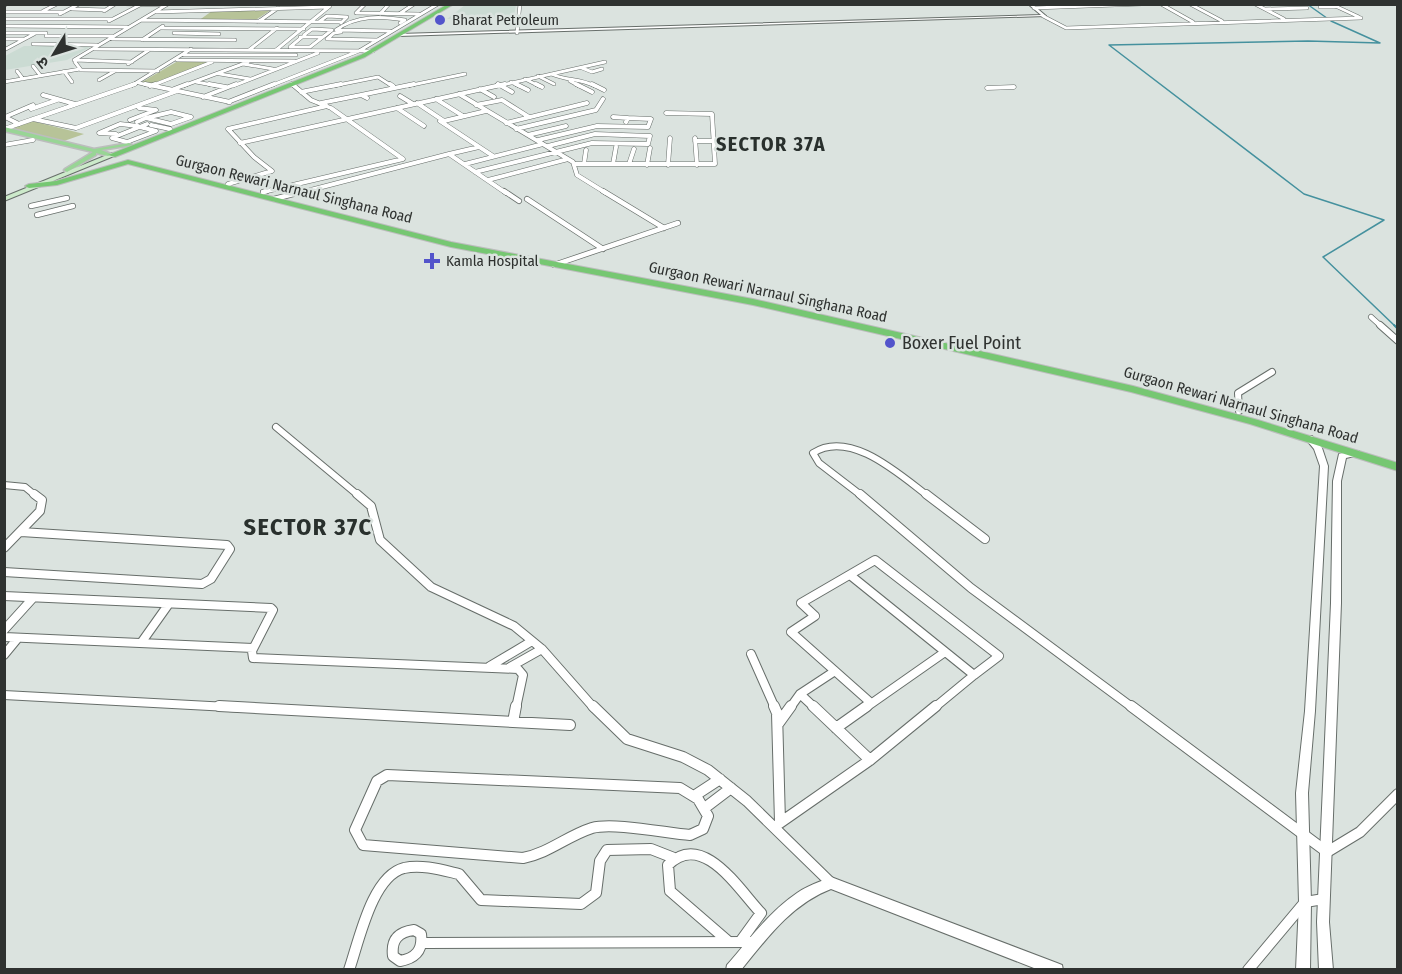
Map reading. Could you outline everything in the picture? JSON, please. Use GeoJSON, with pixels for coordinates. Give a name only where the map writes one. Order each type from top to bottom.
{"type":"FeatureCollection","features":[{"type":"Feature","properties":{"kind":"highway"},"geometry":{"type":"LineString","coordinates":[[371,51],[447,4]]}},
{"type":"Feature","properties":{"kind":"highway"},"geometry":{"type":"LineString","coordinates":[[114,158],[239,104],[371,51],[452,4]]}},
{"type":"Feature","properties":{"kind":"highway"},"geometry":{"type":"LineString","coordinates":[[31,186],[57,183],[93,171],[129,146],[333,66]]}},
{"type":"Feature","properties":{"kind":"highway"},"geometry":{"type":"LineString","coordinates":[[114,158],[263,192],[278,198]]}},
{"type":"Feature","properties":{"kind":"highway","name":"Gurgaon Rewari Narnaul Singhana Road"},"geometry":{"type":"LineString","coordinates":[[114,158],[451,244],[901,332],[1133,389],[1309,438],[1398,466]]}},
{"type":"Feature","properties":{"kind":"highway"},"geometry":{"type":"LineString","coordinates":[[901,332],[1239,411],[1398,461]]}},
{"type":"Feature","properties":{"kind":"main road"},"geometry":{"type":"LineString","coordinates":[[4,130],[114,158]]}},
{"type":"Feature","properties":{"kind":"main road"},"geometry":{"type":"LineString","coordinates":[[4,130],[33,140],[91,151],[129,146]]}},
{"type":"Feature","properties":{"kind":"main road"},"geometry":{"type":"LineString","coordinates":[[67,170],[91,151]]}},
{"type":"Feature","properties":{"kind":"main road"},"geometry":{"type":"LineString","coordinates":[[4,197],[67,170],[114,158]]}},
{"type":"Feature","properties":{"kind":"main road"},"geometry":{"type":"LineString","coordinates":[[31,186],[114,158]]}},
{"type":"Feature","properties":{"kind":"street"},"geometry":{"type":"LineString","coordinates":[[17,12],[28,4]]}},
{"type":"Feature","properties":{"kind":"street"},"geometry":{"type":"LineString","coordinates":[[41,12],[57,4]]}},
{"type":"Feature","properties":{"kind":"street"},"geometry":{"type":"LineString","coordinates":[[36,27],[79,4]]}},
{"type":"Feature","properties":{"kind":"street"},"geometry":{"type":"LineString","coordinates":[[88,19],[115,4]]}},
{"type":"Feature","properties":{"kind":"street"},"geometry":{"type":"LineString","coordinates":[[125,4],[168,5]]}},
{"type":"Feature","properties":{"kind":"street"},"geometry":{"type":"LineString","coordinates":[[365,4],[356,13],[422,14]]}},
{"type":"Feature","properties":{"kind":"street"},"geometry":{"type":"LineString","coordinates":[[380,14],[388,4]]}},
{"type":"Feature","properties":{"kind":"street"},"geometry":{"type":"LineString","coordinates":[[399,14],[414,4]]}},
{"type":"Feature","properties":{"kind":"street"},"geometry":{"type":"LineString","coordinates":[[94,49],[352,48],[360,42],[373,41],[393,31],[438,4]]}},
{"type":"Feature","properties":{"kind":"street"},"geometry":{"type":"LineString","coordinates":[[517,33],[520,4]]}},
{"type":"Feature","properties":{"kind":"street"},"geometry":{"type":"LineString","coordinates":[[1029,4],[1058,26],[1066,28],[1361,18],[1332,4]]}},
{"type":"Feature","properties":{"kind":"street"},"geometry":{"type":"LineString","coordinates":[[1034,8],[1142,4]]}},
{"type":"Feature","properties":{"kind":"street"},"geometry":{"type":"LineString","coordinates":[[1161,4],[1196,23]]}},
{"type":"Feature","properties":{"kind":"street"},"geometry":{"type":"LineString","coordinates":[[1190,4],[1224,22]]}},
{"type":"Feature","properties":{"kind":"street"},"geometry":{"type":"LineString","coordinates":[[1255,4],[1287,20]]}},
{"type":"Feature","properties":{"kind":"street"},"geometry":{"type":"LineString","coordinates":[[1265,9],[1309,8],[1303,4]]}},
{"type":"Feature","properties":{"kind":"street"},"geometry":{"type":"LineString","coordinates":[[99,27],[140,5]]}},
{"type":"Feature","properties":{"kind":"street"},"geometry":{"type":"LineString","coordinates":[[75,62],[75,58],[168,5]]}},
{"type":"Feature","properties":{"kind":"street"},"geometry":{"type":"LineString","coordinates":[[156,12],[330,6]]}},
{"type":"Feature","properties":{"kind":"street"},"geometry":{"type":"LineString","coordinates":[[276,50],[330,6]]}},
{"type":"Feature","properties":{"kind":"street"},"geometry":{"type":"LineString","coordinates":[[1320,7],[1337,7]]}},
{"type":"Feature","properties":{"kind":"street"},"geometry":{"type":"LineString","coordinates":[[223,50],[279,8]]}},
{"type":"Feature","properties":{"kind":"street"},"geometry":{"type":"LineString","coordinates":[[70,9],[106,10]]}},
{"type":"Feature","properties":{"kind":"street"},"geometry":{"type":"LineString","coordinates":[[74,19],[92,10]]}},
{"type":"Feature","properties":{"kind":"street"},"geometry":{"type":"LineString","coordinates":[[195,21],[208,10]]}},
{"type":"Feature","properties":{"kind":"street"},"geometry":{"type":"LineString","coordinates":[[4,12],[64,12]]}},
{"type":"Feature","properties":{"kind":"street"},"geometry":{"type":"LineString","coordinates":[[399,35],[1043,16]]}},
{"type":"Feature","properties":{"kind":"street"},"geometry":{"type":"LineString","coordinates":[[325,17],[347,17],[334,27],[314,27],[320,22],[325,17]]}},
{"type":"Feature","properties":{"kind":"street"},"geometry":{"type":"LineString","coordinates":[[4,19],[112,20]]}},
{"type":"Feature","properties":{"kind":"street"},"geometry":{"type":"LineString","coordinates":[[388,31],[405,20],[356,19],[345,22],[336,30],[362,31],[388,31],[393,31]]}},
{"type":"Feature","properties":{"kind":"street"},"geometry":{"type":"LineString","coordinates":[[371,22],[375,19]]}},
{"type":"Feature","properties":{"kind":"street"},"geometry":{"type":"LineString","coordinates":[[141,20],[341,22]]}},
{"type":"Feature","properties":{"kind":"street"},"geometry":{"type":"LineString","coordinates":[[142,40],[170,21]]}},
{"type":"Feature","properties":{"kind":"street"},"geometry":{"type":"LineString","coordinates":[[4,26],[130,27]]}},
{"type":"Feature","properties":{"kind":"street"},"geometry":{"type":"LineString","coordinates":[[5,34],[20,26]]}},
{"type":"Feature","properties":{"kind":"street"},"geometry":{"type":"LineString","coordinates":[[362,31],[368,26]]}},
{"type":"Feature","properties":{"kind":"street"},"geometry":{"type":"LineString","coordinates":[[160,28],[304,29]]}},
{"type":"Feature","properties":{"kind":"street"},"geometry":{"type":"LineString","coordinates":[[164,40],[183,28]]}},
{"type":"Feature","properties":{"kind":"street"},"geometry":{"type":"LineString","coordinates":[[210,40],[227,28]]}},
{"type":"Feature","properties":{"kind":"street"},"geometry":{"type":"LineString","coordinates":[[249,50],[277,28]]}},
{"type":"Feature","properties":{"kind":"street"},"geometry":{"type":"LineString","coordinates":[[312,29],[332,29],[310,47],[291,47],[303,36],[312,29]]}},
{"type":"Feature","properties":{"kind":"street"},"geometry":{"type":"LineString","coordinates":[[174,33],[219,34]]}},
{"type":"Feature","properties":{"kind":"street"},"geometry":{"type":"LineString","coordinates":[[228,102],[359,51],[373,41],[382,33],[337,33],[327,39],[373,41]]}},
{"type":"Feature","properties":{"kind":"street"},"geometry":{"type":"LineString","coordinates":[[5,34],[114,36]]}},
{"type":"Feature","properties":{"kind":"street"},"geometry":{"type":"LineString","coordinates":[[5,51],[36,34]]}},
{"type":"Feature","properties":{"kind":"street"},"geometry":{"type":"LineString","coordinates":[[296,35],[325,36]]}},
{"type":"Feature","properties":{"kind":"street"},"geometry":{"type":"LineString","coordinates":[[4,39],[25,39]]}},
{"type":"Feature","properties":{"kind":"street"},"geometry":{"type":"LineString","coordinates":[[110,39],[235,40]]}},
{"type":"Feature","properties":{"kind":"street"},"geometry":{"type":"LineString","coordinates":[[33,44],[99,45]]}},
{"type":"Feature","properties":{"kind":"street"},"geometry":{"type":"LineString","coordinates":[[99,80],[150,49]]}},
{"type":"Feature","properties":{"kind":"street"},"geometry":{"type":"LineString","coordinates":[[4,130],[139,83],[191,49]]}},
{"type":"Feature","properties":{"kind":"street"},"geometry":{"type":"LineString","coordinates":[[315,49],[371,51]]}},
{"type":"Feature","properties":{"kind":"street"},"geometry":{"type":"LineString","coordinates":[[203,97],[323,51]]}},
{"type":"Feature","properties":{"kind":"street"},"geometry":{"type":"LineString","coordinates":[[184,54],[296,56]]}},
{"type":"Feature","properties":{"kind":"street"},"geometry":{"type":"LineString","coordinates":[[177,60],[299,61]]}},
{"type":"Feature","properties":{"kind":"street"},"geometry":{"type":"LineString","coordinates":[[150,86],[218,60]]}},
{"type":"Feature","properties":{"kind":"street"},"geometry":{"type":"LineString","coordinates":[[171,90],[254,60]]}},
{"type":"Feature","properties":{"kind":"street"},"geometry":{"type":"LineString","coordinates":[[75,62],[132,62]]}},
{"type":"Feature","properties":{"kind":"street"},"geometry":{"type":"LineString","coordinates":[[75,62],[80,69]]}},
{"type":"Feature","properties":{"kind":"street"},"geometry":{"type":"LineString","coordinates":[[240,143],[605,62]]}},
{"type":"Feature","properties":{"kind":"street"},"geometry":{"type":"LineString","coordinates":[[243,64],[275,69]]}},
{"type":"Feature","properties":{"kind":"street"},"geometry":{"type":"LineString","coordinates":[[33,66],[40,75]]}},
{"type":"Feature","properties":{"kind":"street"},"geometry":{"type":"LineString","coordinates":[[581,67],[592,72],[602,69]]}},
{"type":"Feature","properties":{"kind":"street"},"geometry":{"type":"LineString","coordinates":[[4,82],[80,69],[160,71]]}},
{"type":"Feature","properties":{"kind":"street"},"geometry":{"type":"LineString","coordinates":[[17,71],[23,79]]}},
{"type":"Feature","properties":{"kind":"street"},"geometry":{"type":"LineString","coordinates":[[64,71],[72,82]]}},
{"type":"Feature","properties":{"kind":"street"},"geometry":{"type":"LineString","coordinates":[[218,73],[250,79]]}},
{"type":"Feature","properties":{"kind":"street"},"geometry":{"type":"LineString","coordinates":[[321,103],[465,74]]}},
{"type":"Feature","properties":{"kind":"street"},"geometry":{"type":"LineString","coordinates":[[551,74],[592,92]]}},
{"type":"Feature","properties":{"kind":"street"},"geometry":{"type":"LineString","coordinates":[[538,76],[554,84]]}},
{"type":"Feature","properties":{"kind":"street"},"geometry":{"type":"LineString","coordinates":[[301,92],[378,77],[393,86]]}},
{"type":"Feature","properties":{"kind":"street"},"geometry":{"type":"LineString","coordinates":[[525,79],[542,87]]}},
{"type":"Feature","properties":{"kind":"street"},"geometry":{"type":"LineString","coordinates":[[570,81],[581,79],[604,90]]}},
{"type":"Feature","properties":{"kind":"street"},"geometry":{"type":"LineString","coordinates":[[196,82],[228,88]]}},
{"type":"Feature","properties":{"kind":"street"},"geometry":{"type":"LineString","coordinates":[[511,82],[528,90]]}},
{"type":"Feature","properties":{"kind":"street"},"geometry":{"type":"LineString","coordinates":[[139,83],[239,104]]}},
{"type":"Feature","properties":{"kind":"street"},"geometry":{"type":"LineString","coordinates":[[263,192],[403,159],[327,106],[311,100],[292,84]]}},
{"type":"Feature","properties":{"kind":"street"},"geometry":{"type":"LineString","coordinates":[[498,84],[512,92]]}},
{"type":"Feature","properties":{"kind":"street"},"geometry":{"type":"LineString","coordinates":[[328,87],[343,98]]}},
{"type":"Feature","properties":{"kind":"street"},"geometry":{"type":"LineString","coordinates":[[987,88],[1014,87]]}},
{"type":"Feature","properties":{"kind":"street"},"geometry":{"type":"LineString","coordinates":[[480,89],[494,97]]}},
{"type":"Feature","properties":{"kind":"street"},"geometry":{"type":"LineString","coordinates":[[33,119],[69,128],[111,116],[177,92]]}},
{"type":"Feature","properties":{"kind":"street"},"geometry":{"type":"LineString","coordinates":[[459,94],[575,164],[715,164],[712,114],[666,113]]}},
{"type":"Feature","properties":{"kind":"street"},"geometry":{"type":"LineString","coordinates":[[43,95],[76,104]]}},
{"type":"Feature","properties":{"kind":"street"},"geometry":{"type":"LineString","coordinates":[[361,95],[367,98]]}},
{"type":"Feature","properties":{"kind":"street"},"geometry":{"type":"LineString","coordinates":[[400,96],[444,121]]}},
{"type":"Feature","properties":{"kind":"street"},"geometry":{"type":"LineString","coordinates":[[436,99],[463,116]]}},
{"type":"Feature","properties":{"kind":"street"},"geometry":{"type":"LineString","coordinates":[[516,129],[593,111],[603,99]]}},
{"type":"Feature","properties":{"kind":"street"},"geometry":{"type":"LineString","coordinates":[[16,114],[57,100]]}},
{"type":"Feature","properties":{"kind":"street"},"geometry":{"type":"LineString","coordinates":[[477,105],[502,100],[530,117]]}},
{"type":"Feature","properties":{"kind":"street"},"geometry":{"type":"LineString","coordinates":[[506,123],[587,103]]}},
{"type":"Feature","properties":{"kind":"street"},"geometry":{"type":"LineString","coordinates":[[19,124],[5,117],[33,105]]}},
{"type":"Feature","properties":{"kind":"street"},"geometry":{"type":"LineString","coordinates":[[228,184],[272,172],[228,129],[327,106]]}},
{"type":"Feature","properties":{"kind":"street"},"geometry":{"type":"LineString","coordinates":[[141,123],[113,137],[112,138],[128,142],[156,131],[141,123],[124,114],[142,107],[156,110],[141,123]]}},
{"type":"Feature","properties":{"kind":"street"},"geometry":{"type":"LineString","coordinates":[[397,108],[424,126]]}},
{"type":"Feature","properties":{"kind":"street"},"geometry":{"type":"LineString","coordinates":[[141,123],[112,135],[99,133],[120,124],[141,123],[171,124],[191,117],[168,111],[141,123]]}},
{"type":"Feature","properties":{"kind":"street"},"geometry":{"type":"LineString","coordinates":[[486,111],[439,122],[493,156]]}},
{"type":"Feature","properties":{"kind":"street"},"geometry":{"type":"LineString","coordinates":[[111,116],[170,129]]}},
{"type":"Feature","properties":{"kind":"street"},"geometry":{"type":"LineString","coordinates":[[538,141],[597,126],[648,127],[651,119],[613,117]]}},
{"type":"Feature","properties":{"kind":"street"},"geometry":{"type":"LineString","coordinates":[[624,127],[628,118]]}},
{"type":"Feature","properties":{"kind":"street"},"geometry":{"type":"LineString","coordinates":[[528,135],[566,126]]}},
{"type":"Feature","properties":{"kind":"street"},"geometry":{"type":"LineString","coordinates":[[465,164],[595,134],[649,135],[650,143],[618,145],[592,143],[475,172]]}},
{"type":"Feature","properties":{"kind":"street"},"geometry":{"type":"LineString","coordinates":[[613,164],[621,135]]}},
{"type":"Feature","properties":{"kind":"street"},"geometry":{"type":"LineString","coordinates":[[668,165],[670,138]]}},
{"type":"Feature","properties":{"kind":"street"},"geometry":{"type":"LineString","coordinates":[[697,165],[695,139],[714,141]]}},
{"type":"Feature","properties":{"kind":"street"},"geometry":{"type":"LineString","coordinates":[[4,145],[33,140]]}},
{"type":"Feature","properties":{"kind":"street"},"geometry":{"type":"LineString","coordinates":[[278,198],[479,147]]}},
{"type":"Feature","properties":{"kind":"street"},"geometry":{"type":"LineString","coordinates":[[647,165],[650,148]]}},
{"type":"Feature","properties":{"kind":"street"},"geometry":{"type":"LineString","coordinates":[[629,165],[634,149]]}},
{"type":"Feature","properties":{"kind":"street"},"geometry":{"type":"LineString","coordinates":[[584,164],[586,150]]}},
{"type":"Feature","properties":{"kind":"street"},"geometry":{"type":"LineString","coordinates":[[449,154],[519,201]]}},
{"type":"Feature","properties":{"kind":"street"},"geometry":{"type":"LineString","coordinates":[[488,180],[568,159]]}},
{"type":"Feature","properties":{"kind":"street"},"geometry":{"type":"LineString","coordinates":[[575,164],[574,171],[577,175],[664,228]]}},
{"type":"Feature","properties":{"kind":"street"},"geometry":{"type":"LineString","coordinates":[[32,206],[67,198]]}},
{"type":"Feature","properties":{"kind":"street"},"geometry":{"type":"LineString","coordinates":[[527,199],[603,249]]}},
{"type":"Feature","properties":{"kind":"street"},"geometry":{"type":"LineString","coordinates":[[38,215],[73,206]]}},
{"type":"Feature","properties":{"kind":"street"},"geometry":{"type":"LineString","coordinates":[[557,264],[678,223]]}},
{"type":"Feature","properties":{"kind":"street"},"geometry":{"type":"LineString","coordinates":[[1371,317],[1398,341]]}},
{"type":"Feature","properties":{"kind":"street"},"geometry":{"type":"LineString","coordinates":[[1239,411],[1238,393],[1272,372]]}},
{"type":"Feature","properties":{"kind":"street"},"geometry":{"type":"LineString","coordinates":[[276,427],[371,506],[380,540],[431,587],[514,626],[542,649],[606,721],[627,739],[690,760],[720,779],[777,825],[831,883],[1040,967],[1057,969]]}},
{"type":"Feature","properties":{"kind":"street"},"geometry":{"type":"LineString","coordinates":[[1303,969],[1305,902],[1302,793],[1310,711],[1324,464],[1318,448],[1309,438]]}},
{"type":"Feature","properties":{"kind":"street"},"geometry":{"type":"LineString","coordinates":[[985,539],[904,480],[852,448],[833,445],[820,448],[813,453],[819,463],[876,506],[971,588],[1327,852]]}},
{"type":"Feature","properties":{"kind":"street"},"geometry":{"type":"LineString","coordinates":[[1326,969],[1324,899],[1339,466],[1342,456],[1356,453]]}},
{"type":"Feature","properties":{"kind":"street"},"geometry":{"type":"LineString","coordinates":[[1324,464],[1327,462],[1339,466]]}},
{"type":"Feature","properties":{"kind":"street"},"geometry":{"type":"LineString","coordinates":[[4,485],[25,487],[42,500],[40,511],[21,532],[9,539],[4,548]]}},
{"type":"Feature","properties":{"kind":"street"},"geometry":{"type":"LineString","coordinates":[[4,572],[202,584],[211,579],[230,549],[226,545],[21,532]]}},
{"type":"Feature","properties":{"kind":"street"},"geometry":{"type":"LineString","coordinates":[[777,825],[870,760],[999,656],[874,560],[801,603],[815,616],[791,632],[871,704]]}},
{"type":"Feature","properties":{"kind":"street"},"geometry":{"type":"LineString","coordinates":[[850,575],[974,675]]}},
{"type":"Feature","properties":{"kind":"street"},"geometry":{"type":"LineString","coordinates":[[4,596],[273,609],[253,648],[251,654],[253,658],[490,666],[518,669],[523,675],[513,722]]}},
{"type":"Feature","properties":{"kind":"street"},"geometry":{"type":"LineString","coordinates":[[4,630],[33,597]]}},
{"type":"Feature","properties":{"kind":"street"},"geometry":{"type":"LineString","coordinates":[[141,643],[168,604]]}},
{"type":"Feature","properties":{"kind":"street"},"geometry":{"type":"LineString","coordinates":[[4,637],[253,648]]}},
{"type":"Feature","properties":{"kind":"street"},"geometry":{"type":"LineString","coordinates":[[4,655],[18,638]]}},
{"type":"Feature","properties":{"kind":"street"},"geometry":{"type":"LineString","coordinates":[[490,666],[532,641]]}},
{"type":"Feature","properties":{"kind":"street"},"geometry":{"type":"LineString","coordinates":[[509,668],[542,649]]}},
{"type":"Feature","properties":{"kind":"street"},"geometry":{"type":"LineString","coordinates":[[836,728],[945,652]]}},
{"type":"Feature","properties":{"kind":"street"},"geometry":{"type":"LineString","coordinates":[[751,654],[774,703],[778,723],[777,825]]}},
{"type":"Feature","properties":{"kind":"street"},"geometry":{"type":"LineString","coordinates":[[778,723],[800,694],[835,671]]}},
{"type":"Feature","properties":{"kind":"street"},"geometry":{"type":"LineString","coordinates":[[800,694],[870,760]]}},
{"type":"Feature","properties":{"kind":"street"},"geometry":{"type":"LineString","coordinates":[[4,695],[570,724]]}},
{"type":"Feature","properties":{"kind":"street"},"geometry":{"type":"LineString","coordinates":[[387,775],[670,787],[680,788],[694,796],[706,807],[706,825],[690,835],[601,826],[581,832],[547,852],[523,858],[363,844],[355,830],[377,781],[387,775]]}},
{"type":"Feature","properties":{"kind":"street"},"geometry":{"type":"LineString","coordinates":[[694,796],[720,779]]}},
{"type":"Feature","properties":{"kind":"street"},"geometry":{"type":"LineString","coordinates":[[706,807],[731,788]]}},
{"type":"Feature","properties":{"kind":"street"},"geometry":{"type":"LineString","coordinates":[[1327,852],[1360,832],[1398,794]]}},
{"type":"Feature","properties":{"kind":"street"},"geometry":{"type":"LineString","coordinates":[[349,969],[379,886],[385,877],[400,867],[459,874],[481,900],[564,905],[581,904],[596,892],[600,861],[607,850],[653,850],[667,852],[674,858]]}},
{"type":"Feature","properties":{"kind":"street"},"geometry":{"type":"LineString","coordinates":[[688,854],[706,856],[761,913],[734,942],[670,891],[668,865],[674,858],[688,854]]}},
{"type":"Feature","properties":{"kind":"street"},"geometry":{"type":"LineString","coordinates":[[736,968],[756,942],[793,904],[809,892],[831,883]]}},
{"type":"Feature","properties":{"kind":"street"},"geometry":{"type":"LineString","coordinates":[[1248,969],[1305,902],[1324,899]]}},
{"type":"Feature","properties":{"kind":"street"},"geometry":{"type":"LineString","coordinates":[[414,930],[422,934],[423,943],[412,965],[393,956],[391,947],[395,937],[404,931],[414,930]]}},
{"type":"Feature","properties":{"kind":"street"},"geometry":{"type":"LineString","coordinates":[[423,943],[447,941],[756,942]]}},
{"type":"Feature","properties":{"kind":"shaded area"},"geometry":{"type":"Polygon","coordinates":[[[465,5],[516,5],[514,16],[447,19],[465,5]]]}},
{"type":"Feature","properties":{"kind":"shaded area"},"geometry":{"type":"Polygon","coordinates":[[[24,46],[92,46],[67,60],[5,70],[5,56],[24,46]]]}},
{"type":"Feature","properties":{"kind":"green space"},"geometry":{"type":"Polygon","coordinates":[[[274,8],[254,21],[198,21],[212,11],[274,8]]]}},
{"type":"Feature","properties":{"kind":"green space"},"geometry":{"type":"Polygon","coordinates":[[[178,61],[212,61],[151,84],[142,82],[178,61]]]}},
{"type":"Feature","properties":{"kind":"green space"},"geometry":{"type":"Polygon","coordinates":[[[32,121],[84,134],[64,141],[12,128],[32,121]]]}},
{"type":"Feature","properties":{"kind":"waterway"},"geometry":{"type":"LineString","coordinates":[[1307,4],[1331,21],[1380,43],[1308,41],[1109,45],[1304,194],[1384,220],[1323,257],[1396,327]]}},
{"type":"Feature","properties":{"kind":"place","name":"Bharat Petroleum"},"geometry":{"type":"Point","coordinates":[440,20]}},
{"type":"Feature","properties":{"kind":"place","name":"Kamla Hospital"},"geometry":{"type":"Point","coordinates":[432,261]}},
{"type":"Feature","properties":{"kind":"place","name":"Boxer Fuel Point"},"geometry":{"type":"Point","coordinates":[890,343]}},
{"type":"Feature","properties":{"kind":"district","name":"SECTOR 37A"},"geometry":{"type":"Point","coordinates":[771,144]}},
{"type":"Feature","properties":{"kind":"district","name":"SECTOR 37C"},"geometry":{"type":"Point","coordinates":[308,527]}}]}
